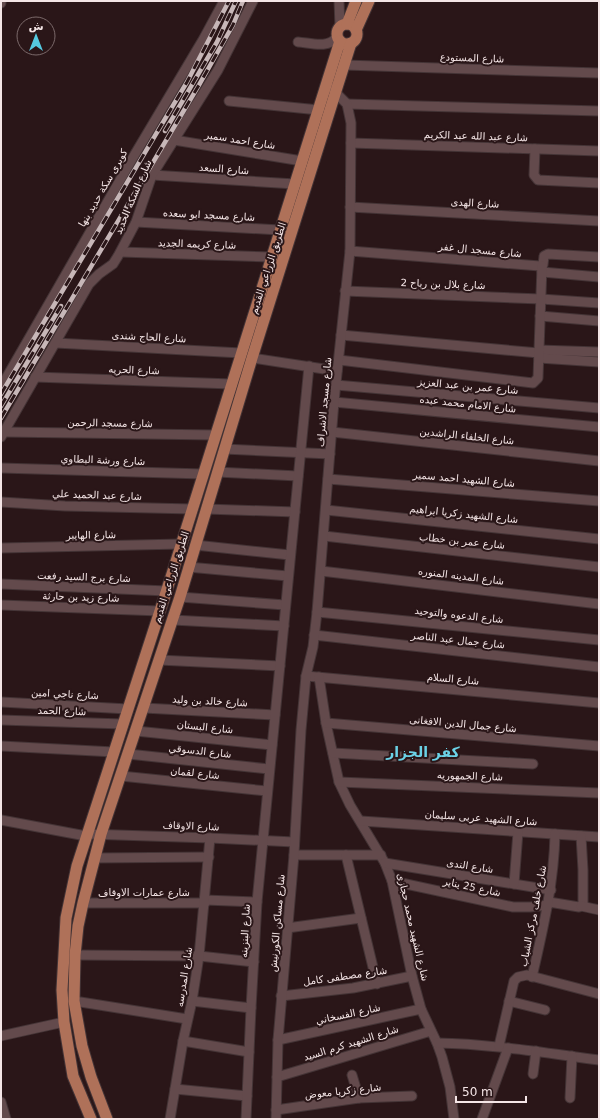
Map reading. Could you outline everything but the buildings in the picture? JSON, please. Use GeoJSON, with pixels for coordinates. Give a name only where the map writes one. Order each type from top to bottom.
{"type":"FeatureCollection","features":[{"type":"Feature","properties":{"kind":"main road","name":"الطريق الزراعي القديم"},"geometry":{"type":"LineString","coordinates":[[91,1119],[76,1084],[70,1058],[64,1022],[62,990],[66,918],[77,866],[193,509],[241,353],[319,110],[341,32],[356,1]]}},
{"type":"Feature","properties":{"kind":"main road"},"geometry":{"type":"LineString","coordinates":[[356,30],[352,25],[341,32],[345,44],[351,43],[356,39],[356,30],[369,1]]}},
{"type":"Feature","properties":{"kind":"main road","name":"الطريق الزراعي القديم"},"geometry":{"type":"LineString","coordinates":[[107,1119],[91,1077],[82,1046],[74,1001],[75,955],[78,926],[83,903],[101,834],[173,620],[252,358],[351,43]]}},
{"type":"Feature","properties":{"kind":"main road"},"geometry":{"type":"LineString","coordinates":[[76,1084],[86,1082],[91,1077]]}},
{"type":"Feature","properties":{"kind":"main road"},"geometry":{"type":"LineString","coordinates":[[84,1103],[90,1096],[98,1096]]}},
{"type":"Feature","properties":{"kind":"street","name":"كوبرى سكة حديد بنها"},"geometry":{"type":"LineString","coordinates":[[1,387],[224,1]]}},
{"type":"Feature","properties":{"kind":"street","name":"شارع السكة الحديد"},"geometry":{"type":"LineString","coordinates":[[2,435],[89,284],[99,274],[113,264],[121,252],[136,222],[152,175],[218,70],[253,1]]}},
{"type":"Feature","properties":{"kind":"street"},"geometry":{"type":"LineString","coordinates":[[298,42],[326,44],[332,42],[341,32],[339,1]]}},
{"type":"Feature","properties":{"kind":"street","name":"شارع المستودع"},"geometry":{"type":"LineString","coordinates":[[344,66],[599,73]]}},
{"type":"Feature","properties":{"kind":"street"},"geometry":{"type":"LineString","coordinates":[[327,84],[347,104],[599,111]]}},
{"type":"Feature","properties":{"kind":"street"},"geometry":{"type":"LineString","coordinates":[[229,101],[319,110]]}},
{"type":"Feature","properties":{"kind":"street","name":"شارع مسجد الاشراف"},"geometry":{"type":"LineString","coordinates":[[301,730],[306,676],[317,612],[334,402],[350,251],[351,123],[347,104]]}},
{"type":"Feature","properties":{"kind":"street","name":"شارع احمد سمير"},"geometry":{"type":"LineString","coordinates":[[174,140],[302,161]]}},
{"type":"Feature","properties":{"kind":"street","name":"شارع عبد الله عبد الكريم"},"geometry":{"type":"LineString","coordinates":[[351,143],[599,151]]}},
{"type":"Feature","properties":{"kind":"street"},"geometry":{"type":"LineString","coordinates":[[536,149],[534,175],[538,180],[599,183]]}},
{"type":"Feature","properties":{"kind":"street","name":"شارع السعد"},"geometry":{"type":"LineString","coordinates":[[152,175],[295,184]]}},
{"type":"Feature","properties":{"kind":"street","name":"شارع الهدى"},"geometry":{"type":"LineString","coordinates":[[350,207],[599,221]]}},
{"type":"Feature","properties":{"kind":"street","name":"شارع مسجد ابو سعده"},"geometry":{"type":"LineString","coordinates":[[136,222],[280,230]]}},
{"type":"Feature","properties":{"kind":"street","name":"شارع مسجد ال غفر"},"geometry":{"type":"LineString","coordinates":[[350,251],[542,269],[599,277]]}},
{"type":"Feature","properties":{"kind":"street","name":"شارع كريمه الجديد"},"geometry":{"type":"LineString","coordinates":[[121,252],[272,257]]}},
{"type":"Feature","properties":{"kind":"street"},"geometry":{"type":"LineString","coordinates":[[338,360],[533,383],[538,378],[542,269],[544,256],[548,254],[599,257]]}},
{"type":"Feature","properties":{"kind":"street","name":"شارع بلال بن رباح 2"},"geometry":{"type":"LineString","coordinates":[[345,291],[541,299],[599,303]]}},
{"type":"Feature","properties":{"kind":"street"},"geometry":{"type":"LineString","coordinates":[[540,316],[599,320]]}},
{"type":"Feature","properties":{"kind":"street"},"geometry":{"type":"LineString","coordinates":[[341,335],[539,354],[599,362]]}},
{"type":"Feature","properties":{"kind":"street","name":"شارع الحاج شندى"},"geometry":{"type":"LineString","coordinates":[[56,343],[241,353]]}},
{"type":"Feature","properties":{"kind":"street"},"geometry":{"type":"LineString","coordinates":[[539,354],[599,352]]}},
{"type":"Feature","properties":{"kind":"street"},"geometry":{"type":"LineString","coordinates":[[252,358],[337,371]]}},
{"type":"Feature","properties":{"kind":"street","name":"شارع مسجد الاشراف"},"geometry":{"type":"LineString","coordinates":[[272,745],[309,366]]}},
{"type":"Feature","properties":{"kind":"street","name":"شارع الحريه"},"geometry":{"type":"LineString","coordinates":[[35,377],[232,384]]}},
{"type":"Feature","properties":{"kind":"street","name":"شارع عمر بن عبد العزيز"},"geometry":{"type":"LineString","coordinates":[[336,385],[599,408]]}},
{"type":"Feature","properties":{"kind":"street","name":"شارع الامام محمد عبده"},"geometry":{"type":"LineString","coordinates":[[334,402],[599,427]]}},
{"type":"Feature","properties":{"kind":"street","name":"شارع الخلفاء الراشدين"},"geometry":{"type":"LineString","coordinates":[[332,432],[599,461]]}},
{"type":"Feature","properties":{"kind":"street","name":"شارع مسجد الرحمن"},"geometry":{"type":"LineString","coordinates":[[2,435],[216,435]]}},
{"type":"Feature","properties":{"kind":"street"},"geometry":{"type":"LineString","coordinates":[[224,449],[330,454]]}},
{"type":"Feature","properties":{"kind":"street","name":"شارع ورشة البطاوي"},"geometry":{"type":"LineString","coordinates":[[1,468],[203,474]]}},
{"type":"Feature","properties":{"kind":"street"},"geometry":{"type":"LineString","coordinates":[[217,472],[298,476]]}},
{"type":"Feature","properties":{"kind":"street","name":"شارع الشهيد احمد سمير"},"geometry":{"type":"LineString","coordinates":[[328,479],[599,501]]}},
{"type":"Feature","properties":{"kind":"street","name":"شارع عبد الحميد علي"},"geometry":{"type":"LineString","coordinates":[[1,502],[65,506],[193,509]]}},
{"type":"Feature","properties":{"kind":"street"},"geometry":{"type":"LineString","coordinates":[[206,509],[295,512]]}},
{"type":"Feature","properties":{"kind":"street","name":"شارع الشهيد زكريا ابراهيم"},"geometry":{"type":"LineString","coordinates":[[326,510],[599,539]]}},
{"type":"Feature","properties":{"kind":"street","name":"شارع عمر بن خطاب"},"geometry":{"type":"LineString","coordinates":[[324,536],[599,567]]}},
{"type":"Feature","properties":{"kind":"street","name":"شارع الهايبر"},"geometry":{"type":"LineString","coordinates":[[1,548],[181,544]]}},
{"type":"Feature","properties":{"kind":"street"},"geometry":{"type":"LineString","coordinates":[[195,545],[290,555]]}},
{"type":"Feature","properties":{"kind":"street"},"geometry":{"type":"LineString","coordinates":[[188,567],[288,576]]}},
{"type":"Feature","properties":{"kind":"street","name":"شارع المدينه المنوره"},"geometry":{"type":"LineString","coordinates":[[321,571],[599,604]]}},
{"type":"Feature","properties":{"kind":"street","name":"شارع برج السيد رفعت"},"geometry":{"type":"LineString","coordinates":[[1,584],[166,591]]}},
{"type":"Feature","properties":{"kind":"street"},"geometry":{"type":"LineString","coordinates":[[180,597],[285,605]]}},
{"type":"Feature","properties":{"kind":"street","name":"شارع زيد بن حارثة"},"geometry":{"type":"LineString","coordinates":[[1,605],[160,611]]}},
{"type":"Feature","properties":{"kind":"street","name":"شارع الدعوه والتوحيد"},"geometry":{"type":"LineString","coordinates":[[317,612],[599,640]]}},
{"type":"Feature","properties":{"kind":"street"},"geometry":{"type":"LineString","coordinates":[[173,620],[284,626]]}},
{"type":"Feature","properties":{"kind":"street","name":"شارع جمال عبد الناصر"},"geometry":{"type":"LineString","coordinates":[[314,635],[599,667]]}},
{"type":"Feature","properties":{"kind":"street"},"geometry":{"type":"LineString","coordinates":[[159,660],[280,666]]}},
{"type":"Feature","properties":{"kind":"street","name":"شارع السلام"},"geometry":{"type":"LineString","coordinates":[[306,676],[599,703]]}},
{"type":"Feature","properties":{"kind":"street","name":"شارع الشهيد محمد حجازى"},"geometry":{"type":"LineString","coordinates":[[319,677],[326,723],[339,782],[350,805],[383,859],[392,881],[412,976],[421,1009],[437,1043],[450,1087],[457,1119]]}},
{"type":"Feature","properties":{"kind":"street","name":"شارع ناجي امين"},"geometry":{"type":"LineString","coordinates":[[1,702],[128,709]]}},
{"type":"Feature","properties":{"kind":"street","name":"شارع خالد بن وليد"},"geometry":{"type":"LineString","coordinates":[[144,708],[275,715]]}},
{"type":"Feature","properties":{"kind":"street","name":"شارع الحمد"},"geometry":{"type":"LineString","coordinates":[[1,720],[123,724]]}},
{"type":"Feature","properties":{"kind":"street","name":"شارع جمال الدين الافغانى"},"geometry":{"type":"LineString","coordinates":[[326,723],[599,746]]}},
{"type":"Feature","properties":{"kind":"street","name":"شارع مساكن الكورنيش"},"geometry":{"type":"LineString","coordinates":[[276,1114],[278,1040],[294,855],[301,730]]}},
{"type":"Feature","properties":{"kind":"street","name":"شارع البستان"},"geometry":{"type":"LineString","coordinates":[[136,731],[272,745]]}},
{"type":"Feature","properties":{"kind":"street","name":"شارع البنزينه"},"geometry":{"type":"LineString","coordinates":[[246,1119],[257,902],[272,745]]}},
{"type":"Feature","properties":{"kind":"street"},"geometry":{"type":"LineString","coordinates":[[1,746],[114,752]]}},
{"type":"Feature","properties":{"kind":"street"},"geometry":{"type":"LineString","coordinates":[[332,753],[533,764]]}},
{"type":"Feature","properties":{"kind":"street","name":"شارع الدسوقي"},"geometry":{"type":"LineString","coordinates":[[128,754],[269,768]]}},
{"type":"Feature","properties":{"kind":"street","name":"شارع لقمان"},"geometry":{"type":"LineString","coordinates":[[121,776],[267,791]]}},
{"type":"Feature","properties":{"kind":"street","name":"شارع الجمهوريه"},"geometry":{"type":"LineString","coordinates":[[339,782],[599,793]]}},
{"type":"Feature","properties":{"kind":"street","name":"شارع الاوقاف"},"geometry":{"type":"LineString","coordinates":[[1,820],[87,835],[101,834],[294,842]]}},
{"type":"Feature","properties":{"kind":"street","name":"شارع الشهيد عربى سليمان"},"geometry":{"type":"LineString","coordinates":[[361,821],[599,837]]}},
{"type":"Feature","properties":{"kind":"street"},"geometry":{"type":"LineString","coordinates":[[514,884],[518,832]]}},
{"type":"Feature","properties":{"kind":"street","name":"شارع خلف مركز الشباب"},"geometry":{"type":"LineString","coordinates":[[532,977],[551,890],[554,868],[555,834]]}},
{"type":"Feature","properties":{"kind":"street"},"geometry":{"type":"LineString","coordinates":[[581,836],[583,904],[581,906]]}},
{"type":"Feature","properties":{"kind":"street","name":"شارع المدرسه"},"geometry":{"type":"LineString","coordinates":[[170,1119],[199,956],[210,838]]}},
{"type":"Feature","properties":{"kind":"street","name":"شارع الندى"},"geometry":{"type":"LineString","coordinates":[[294,855],[346,855],[383,859],[551,890]]}},
{"type":"Feature","properties":{"kind":"street"},"geometry":{"type":"LineString","coordinates":[[346,855],[377,984]]}},
{"type":"Feature","properties":{"kind":"street"},"geometry":{"type":"LineString","coordinates":[[94,858],[209,857]]}},
{"type":"Feature","properties":{"kind":"street","name":"شارع 25 يناير"},"geometry":{"type":"LineString","coordinates":[[392,881],[513,907],[530,907],[548,904],[581,906],[599,910]]}},
{"type":"Feature","properties":{"kind":"street","name":"شارع عمارات الاوقاف"},"geometry":{"type":"LineString","coordinates":[[83,903],[205,901],[257,902]]}},
{"type":"Feature","properties":{"kind":"street"},"geometry":{"type":"LineString","coordinates":[[287,928],[361,918]]}},
{"type":"Feature","properties":{"kind":"street"},"geometry":{"type":"LineString","coordinates":[[75,955],[199,956],[254,962]]}},
{"type":"Feature","properties":{"kind":"street"},"geometry":{"type":"LineString","coordinates":[[482,1119],[503,1047],[509,1002],[514,981],[522,975],[599,994]]}},
{"type":"Feature","properties":{"kind":"street","name":"شارع مصطفى كامل"},"geometry":{"type":"LineString","coordinates":[[281,996],[377,984],[412,976]]}},
{"type":"Feature","properties":{"kind":"street"},"geometry":{"type":"LineString","coordinates":[[74,1001],[188,1019]]}},
{"type":"Feature","properties":{"kind":"street"},"geometry":{"type":"LineString","coordinates":[[192,1001],[251,1008]]}},
{"type":"Feature","properties":{"kind":"street"},"geometry":{"type":"LineString","coordinates":[[509,1002],[545,1010]]}},
{"type":"Feature","properties":{"kind":"street","name":"شارع الفسخاني"},"geometry":{"type":"LineString","coordinates":[[278,1040],[421,1009]]}},
{"type":"Feature","properties":{"kind":"street"},"geometry":{"type":"LineString","coordinates":[[1,1036],[64,1022]]}},
{"type":"Feature","properties":{"kind":"street","name":"شارع الشهيد كرم السيد"},"geometry":{"type":"LineString","coordinates":[[277,1077],[431,1031]]}},
{"type":"Feature","properties":{"kind":"street"},"geometry":{"type":"LineString","coordinates":[[183,1041],[249,1052]]}},
{"type":"Feature","properties":{"kind":"street"},"geometry":{"type":"LineString","coordinates":[[437,1043],[503,1047],[599,1060]]}},
{"type":"Feature","properties":{"kind":"street"},"geometry":{"type":"LineString","coordinates":[[532,1074],[536,1052]]}},
{"type":"Feature","properties":{"kind":"street"},"geometry":{"type":"LineString","coordinates":[[570,1098],[572,1056]]}},
{"type":"Feature","properties":{"kind":"street"},"geometry":{"type":"LineString","coordinates":[[352,1075],[359,1098]]}},
{"type":"Feature","properties":{"kind":"street"},"geometry":{"type":"LineString","coordinates":[[175,1089],[247,1096]]}},
{"type":"Feature","properties":{"kind":"street","name":"شارع زكريا معوض"},"geometry":{"type":"LineString","coordinates":[[276,1114],[359,1098],[412,1096]]}},
{"type":"Feature","properties":{"kind":"street"},"geometry":{"type":"LineString","coordinates":[[1,1102],[6,1119]]}},
{"type":"Feature","properties":{"kind":"railway"},"geometry":{"type":"LineString","coordinates":[[1,394],[187,82],[229,1]]}},
{"type":"Feature","properties":{"kind":"railway"},"geometry":{"type":"LineString","coordinates":[[165,131],[217,42],[236,1]]}},
{"type":"Feature","properties":{"kind":"railway"},"geometry":{"type":"LineString","coordinates":[[1,418],[199,85],[233,25],[243,1]]}},
{"type":"Feature","properties":{"kind":"railway"},"geometry":{"type":"LineString","coordinates":[[1,406],[61,306]]}},
{"type":"Feature","properties":{"kind":"district","name":"كفر الجزار"},"geometry":{"type":"Point","coordinates":[423,752]}}]}
